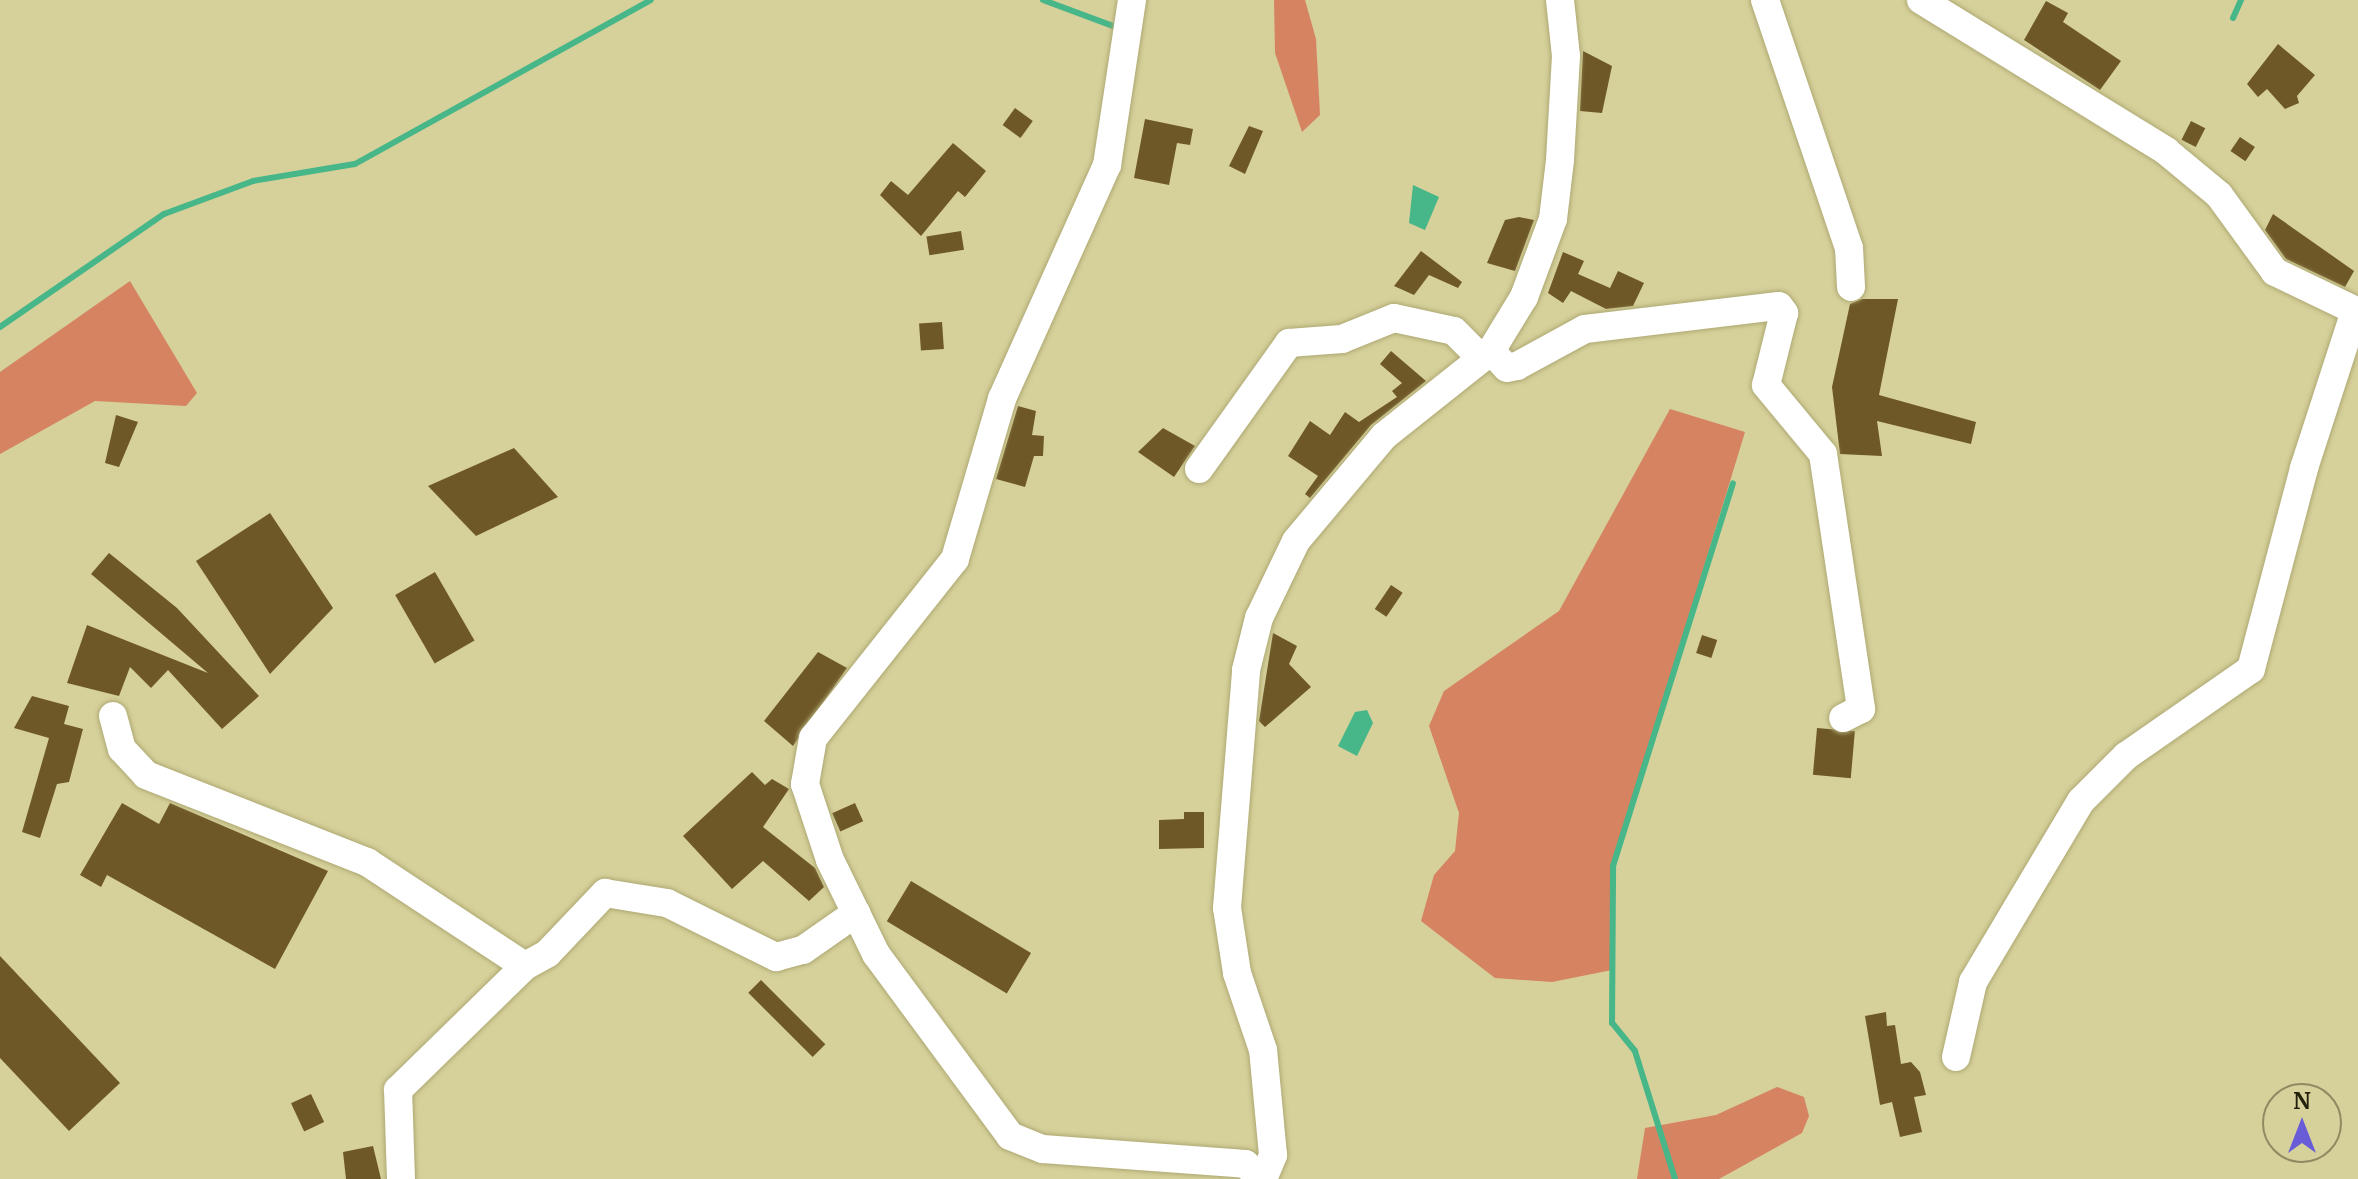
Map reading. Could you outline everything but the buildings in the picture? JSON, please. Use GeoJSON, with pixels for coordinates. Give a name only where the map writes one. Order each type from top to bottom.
{"type":"FeatureCollection","features":[{"type":"Feature","properties":{"kind":"street"},"geometry":{"type":"LineString","coordinates":[[1132,0],[1107,165],[1002,399],[955,559],[813,738],[805,784],[856,913],[929,1031],[1010,1136],[1043,1149],[1245,1164],[1263,1179],[1273,1155],[1263,1050],[1237,973],[1227,908],[1237,713],[1259,618],[1296,541],[1322,508],[1384,436],[1486,355],[1524,297],[1553,219],[1566,56],[1560,0]]}},
{"type":"Feature","properties":{"kind":"street"},"geometry":{"type":"LineString","coordinates":[[1765,0],[1849,248],[1851,287]]}},
{"type":"Feature","properties":{"kind":"street"},"geometry":{"type":"LineString","coordinates":[[1936,4],[2166,151],[2219,195],[2275,272],[2357,311],[2304,468],[2251,669],[2126,756],[2081,801],[1973,982],[1956,1057]]}},
{"type":"Feature","properties":{"kind":"street"},"geometry":{"type":"LineString","coordinates":[[1199,469],[1289,343],[1342,339],[1394,318],[1454,331],[1507,368],[1517,366],[1585,329],[1779,306],[1784,313],[1766,385],[1823,454],[1861,709],[1843,718]]}},
{"type":"Feature","properties":{"kind":"street"},"geometry":{"type":"LineString","coordinates":[[113,716],[122,749],[146,775],[367,862],[525,966]]}},
{"type":"Feature","properties":{"kind":"street"},"geometry":{"type":"LineString","coordinates":[[401,1179],[398,1090],[525,966],[548,953],[605,893],[667,903],[776,957],[803,950],[856,913]]}},
{"type":"Feature","properties":{"kind":"shaded area"},"geometry":{"type":"Polygon","coordinates":[[[1274,0],[1305,0],[1316,39],[1320,115],[1302,132],[1275,53],[1274,0]]]}},
{"type":"Feature","properties":{"kind":"shaded area"},"geometry":{"type":"Polygon","coordinates":[[[1413,185],[1439,197],[1425,230],[1409,223],[1413,185]]]}},
{"type":"Feature","properties":{"kind":"shaded area"},"geometry":{"type":"Polygon","coordinates":[[[130,281],[197,393],[186,406],[95,401],[0,454],[0,372],[130,281]]]}},
{"type":"Feature","properties":{"kind":"shaded area"},"geometry":{"type":"Polygon","coordinates":[[[1670,409],[1745,432],[1613,866],[1612,970],[1552,982],[1495,978],[1421,921],[1434,875],[1455,851],[1459,813],[1429,726],[1444,691],[1559,611],[1670,409]]]}},
{"type":"Feature","properties":{"kind":"shaded area"},"geometry":{"type":"Polygon","coordinates":[[[1367,710],[1373,723],[1357,756],[1338,746],[1355,712],[1367,710]]]}},
{"type":"Feature","properties":{"kind":"shaded area"},"geometry":{"type":"Polygon","coordinates":[[[1777,1087],[1804,1097],[1809,1116],[1802,1133],[1719,1179],[1637,1179],[1645,1128],[1716,1115],[1777,1087]]]}},
{"type":"Feature","properties":{"kind":"waterway"},"geometry":{"type":"LineString","coordinates":[[0,327],[164,214],[253,181],[355,164],[651,0]]}},
{"type":"Feature","properties":{"kind":"waterway"},"geometry":{"type":"LineString","coordinates":[[1043,0],[1113,26]]}},
{"type":"Feature","properties":{"kind":"waterway"},"geometry":{"type":"LineString","coordinates":[[2233,18],[2241,0]]}},
{"type":"Feature","properties":{"kind":"waterway"},"geometry":{"type":"LineString","coordinates":[[1675,1179],[1635,1051],[1612,1023],[1613,866],[1733,483]]}}]}
